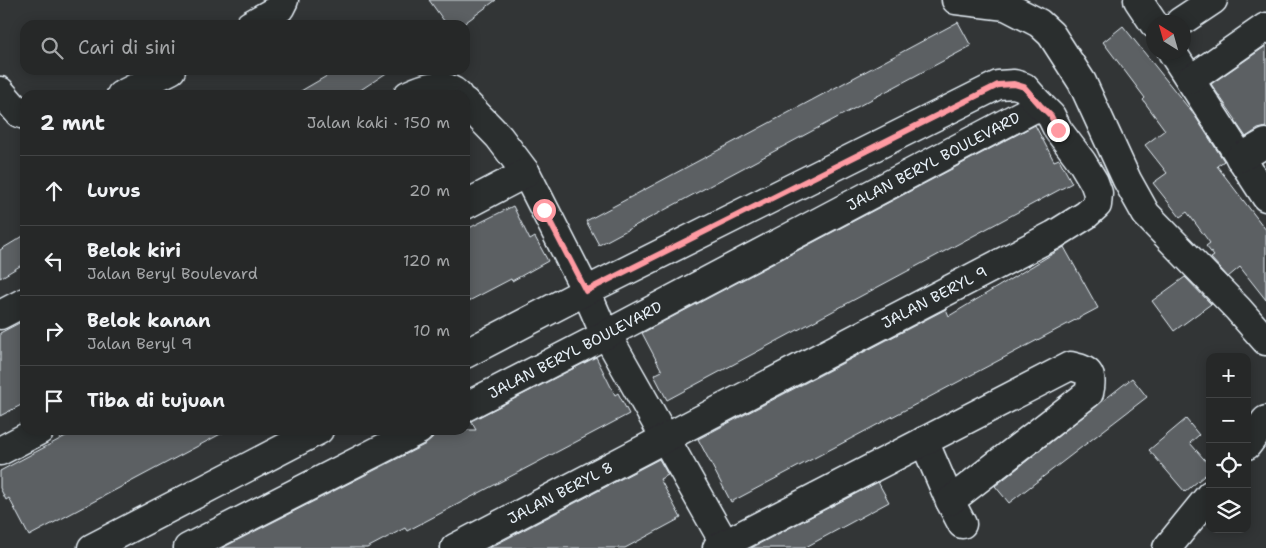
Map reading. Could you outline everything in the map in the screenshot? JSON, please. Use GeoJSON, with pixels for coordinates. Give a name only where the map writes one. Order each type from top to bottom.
{"type":"FeatureCollection","features":[{"type":"Feature","properties":{"kind":"street"},"geometry":{"type":"LineString","coordinates":[[259,20],[280,8],[284,0]]}},
{"type":"Feature","properties":{"kind":"street"},"geometry":{"type":"LineString","coordinates":[[956,0],[1006,6],[1039,23],[1051,34],[1082,82],[1127,180],[1146,214],[1238,309],[1266,341]]}},
{"type":"Feature","properties":{"kind":"street"},"geometry":{"type":"LineString","coordinates":[[1138,0],[1148,15]]}},
{"type":"Feature","properties":{"kind":"street"},"geometry":{"type":"LineString","coordinates":[[1190,15],[1213,0]]}},
{"type":"Feature","properties":{"kind":"street"},"geometry":{"type":"LineString","coordinates":[[1190,80],[1266,27]]}},
{"type":"Feature","properties":{"kind":"street"},"geometry":{"type":"LineString","coordinates":[[1177,60],[1266,197]]}},
{"type":"Feature","properties":{"kind":"street"},"geometry":{"type":"LineString","coordinates":[[130,90],[161,75]]}},
{"type":"Feature","properties":{"kind":"street","name":"JALAN BERYL BOULEVARD"},"geometry":{"type":"LineString","coordinates":[[470,352],[596,312],[1040,105],[1024,87],[1014,84],[998,85],[596,312],[470,402]]}},
{"type":"Feature","properties":{"kind":"street"},"geometry":{"type":"LineString","coordinates":[[419,90],[432,86],[443,90]]}},
{"type":"Feature","properties":{"kind":"street"},"geometry":{"type":"LineString","coordinates":[[0,91],[20,113]]}},
{"type":"Feature","properties":{"kind":"street","name":"JALAN BERYL 9"},"geometry":{"type":"LineString","coordinates":[[664,438],[1054,235],[1086,215],[1096,205],[1098,193],[1094,182],[1082,162],[1058,130],[1051,116],[1040,105]]}},
{"type":"Feature","properties":{"kind":"street"},"geometry":{"type":"LineString","coordinates":[[470,109],[499,137],[526,173],[596,312],[721,546],[924,441],[1070,366],[1084,369],[1090,376],[1092,383],[1089,394],[956,513],[924,441]]}},
{"type":"Feature","properties":{"kind":"street"},"geometry":{"type":"LineString","coordinates":[[1240,158],[1266,143]]}},
{"type":"Feature","properties":{"kind":"street"},"geometry":{"type":"LineString","coordinates":[[470,202],[526,173]]}},
{"type":"Feature","properties":{"kind":"street"},"geometry":{"type":"LineString","coordinates":[[0,315],[20,305]]}},
{"type":"Feature","properties":{"kind":"street"},"geometry":{"type":"LineString","coordinates":[[1249,443],[1266,420]]}},
{"type":"Feature","properties":{"kind":"street"},"geometry":{"type":"LineString","coordinates":[[0,451],[30,435]]}},
{"type":"Feature","properties":{"kind":"street"},"geometry":{"type":"LineString","coordinates":[[92,548],[308,435]]}},
{"type":"Feature","properties":{"kind":"street"},"geometry":{"type":"LineString","coordinates":[[188,548],[409,435]]}},
{"type":"Feature","properties":{"kind":"street","name":"JALAN BERYL 8"},"geometry":{"type":"LineString","coordinates":[[455,548],[664,438]]}},
{"type":"Feature","properties":{"kind":"street"},"geometry":{"type":"LineString","coordinates":[[1168,548],[1206,500]]}},
{"type":"Feature","properties":{"kind":"building"},"geometry":{"type":"Polygon","coordinates":[[[429,0],[496,0],[469,20],[443,20],[429,0]]]}},
{"type":"Feature","properties":{"kind":"building"},"geometry":{"type":"Polygon","coordinates":[[[958,22],[971,46],[599,245],[586,221],[958,22]]]}},
{"type":"Feature","properties":{"kind":"building"},"geometry":{"type":"Polygon","coordinates":[[[1123,26],[1146,55],[1146,60],[1150,60],[1195,116],[1224,161],[1217,166],[1266,230],[1266,300],[1240,267],[1228,277],[1211,258],[1214,256],[1206,246],[1210,243],[1187,212],[1180,217],[1153,183],[1167,173],[1145,145],[1165,130],[1143,100],[1145,98],[1103,42],[1123,26]]]}},
{"type":"Feature","properties":{"kind":"building"},"geometry":{"type":"Polygon","coordinates":[[[1266,46],[1266,127],[1258,129],[1246,137],[1211,84],[1266,46]]]}},
{"type":"Feature","properties":{"kind":"building"},"geometry":{"type":"Polygon","coordinates":[[[328,75],[383,75],[361,90],[303,90],[328,75]]]}},
{"type":"Feature","properties":{"kind":"building"},"geometry":{"type":"Polygon","coordinates":[[[1035,125],[1054,161],[1059,159],[1072,183],[667,400],[654,375],[662,371],[642,333],[1035,125]]]}},
{"type":"Feature","properties":{"kind":"building"},"geometry":{"type":"Polygon","coordinates":[[[513,206],[530,240],[535,237],[548,261],[512,281],[511,279],[470,300],[470,228],[513,206]]]}},
{"type":"Feature","properties":{"kind":"building"},"geometry":{"type":"Polygon","coordinates":[[[20,238],[20,266],[0,278],[0,250],[20,238]]]}},
{"type":"Feature","properties":{"kind":"building"},"geometry":{"type":"Polygon","coordinates":[[[1064,247],[1098,308],[731,502],[698,439],[946,309],[949,316],[1064,247]]]}},
{"type":"Feature","properties":{"kind":"building"},"geometry":{"type":"Polygon","coordinates":[[[1185,277],[1211,304],[1174,331],[1152,301],[1185,277]]]}},
{"type":"Feature","properties":{"kind":"building"},"geometry":{"type":"Polygon","coordinates":[[[20,323],[20,406],[0,416],[0,333],[20,323]]]}},
{"type":"Feature","properties":{"kind":"building"},"geometry":{"type":"Polygon","coordinates":[[[596,357],[615,395],[618,393],[629,414],[407,531],[405,528],[367,548],[222,548],[426,444],[432,439],[433,435],[470,435],[470,430],[476,430],[471,421],[596,357]]]}},
{"type":"Feature","properties":{"kind":"building"},"geometry":{"type":"Polygon","coordinates":[[[1132,378],[1147,397],[1009,503],[995,486],[1132,378]]]}},
{"type":"Feature","properties":{"kind":"building"},"geometry":{"type":"Polygon","coordinates":[[[1186,419],[1199,435],[1190,443],[1206,461],[1206,474],[1185,492],[1149,450],[1186,419]]]}},
{"type":"Feature","properties":{"kind":"building"},"geometry":{"type":"Polygon","coordinates":[[[68,435],[219,435],[29,536],[9,498],[6,500],[0,488],[0,471],[68,435]]]}},
{"type":"Feature","properties":{"kind":"building"},"geometry":{"type":"Polygon","coordinates":[[[659,459],[668,475],[660,479],[681,518],[625,548],[489,548],[659,459]]]}},
{"type":"Feature","properties":{"kind":"building"},"geometry":{"type":"Polygon","coordinates":[[[878,482],[889,502],[804,548],[751,548],[878,482]]]}},
{"type":"Feature","properties":{"kind":"route"},"geometry":{"type":"LineString","coordinates":[[544,210],[586,291],[998,85],[1014,84],[1024,87],[1051,116],[1058,130]]}}]}
